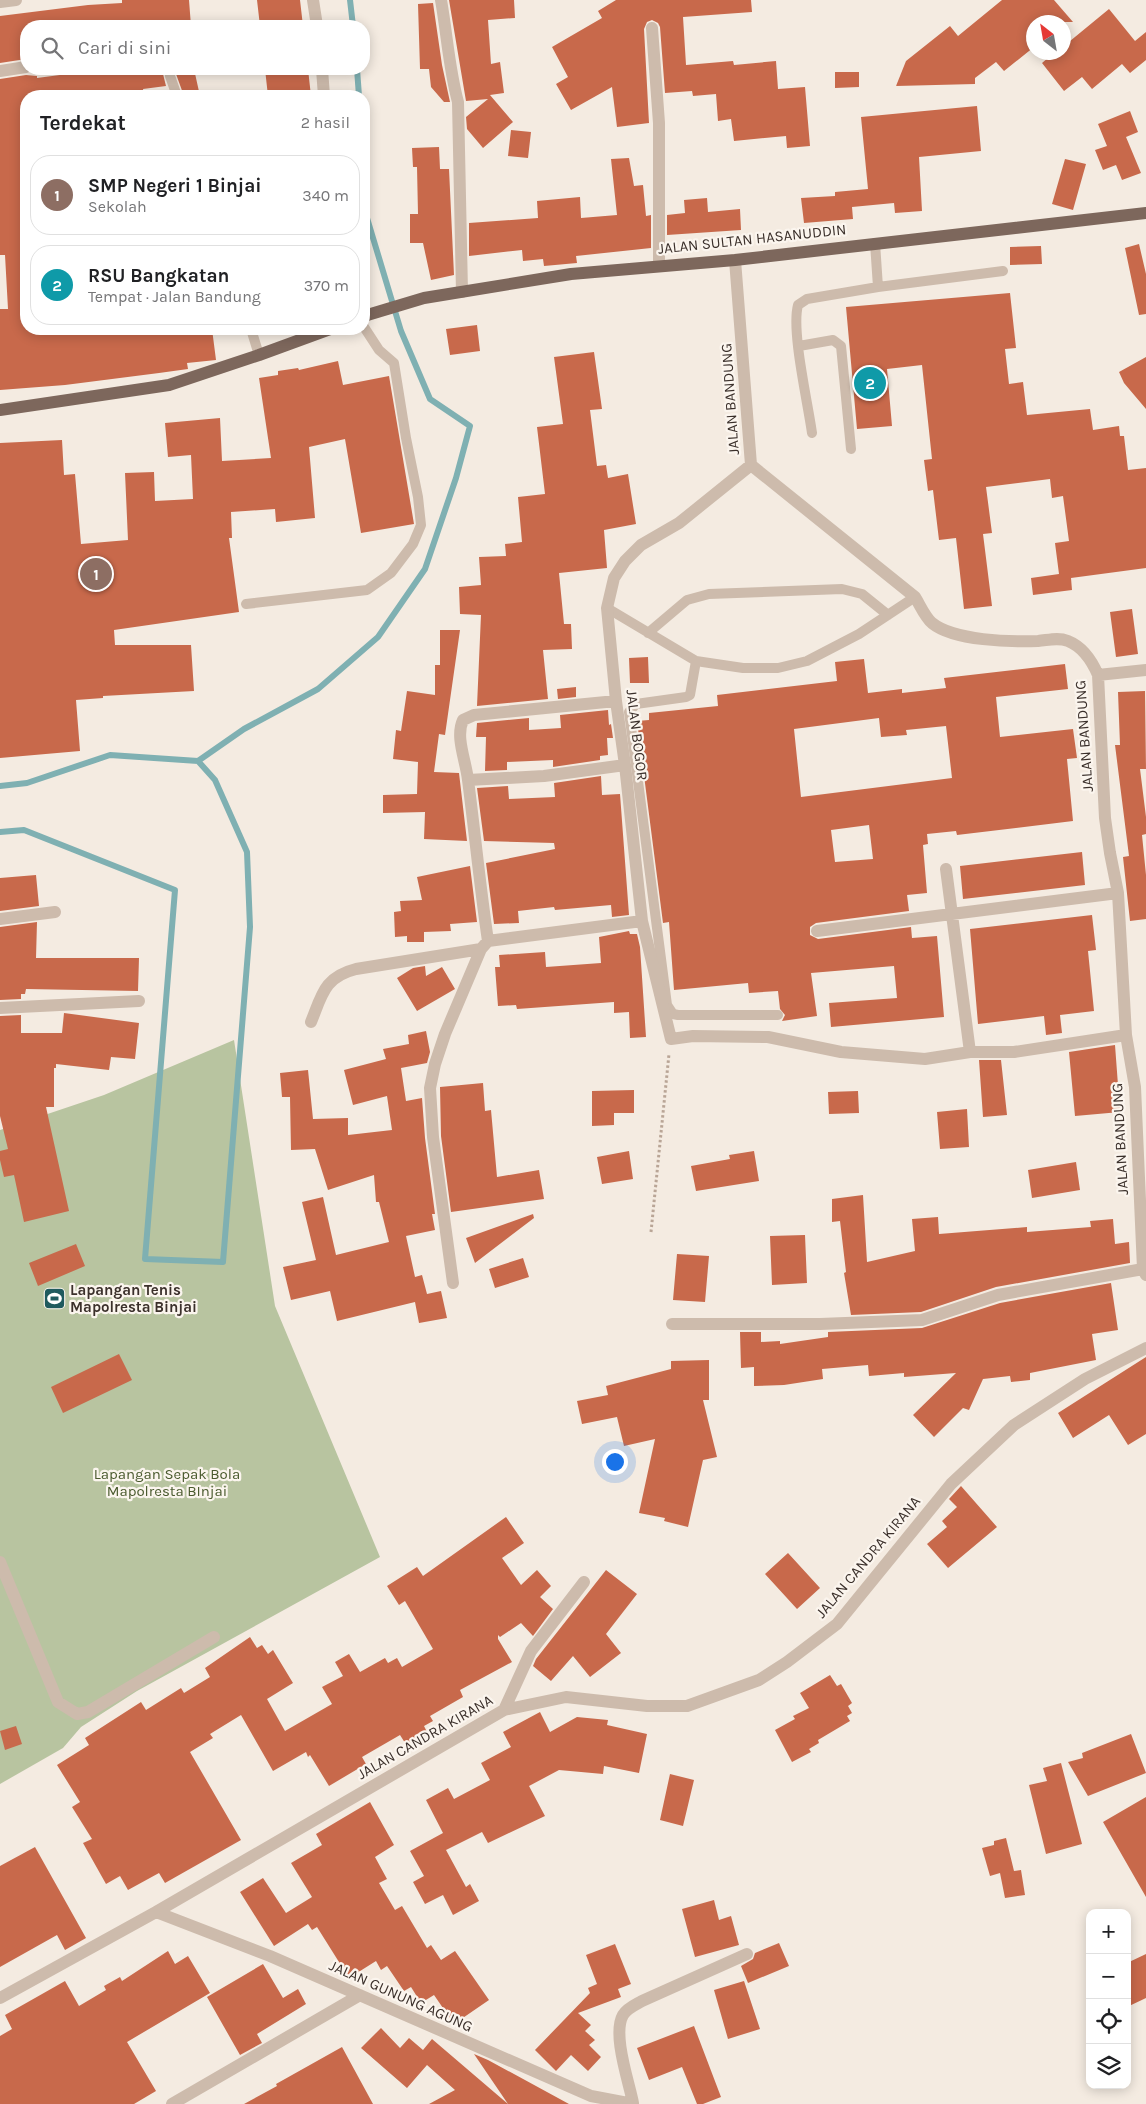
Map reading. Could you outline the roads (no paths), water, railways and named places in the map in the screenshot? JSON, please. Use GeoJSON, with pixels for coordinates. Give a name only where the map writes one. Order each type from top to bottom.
{"type":"FeatureCollection","features":[{"type":"Feature","properties":{"kind":"main road","name":"JALAN SULTAN HASANUDDIN"},"geometry":{"type":"LineString","coordinates":[[370,314],[424,298],[571,274],[735,260],[875,242],[1146,213]]}},
{"type":"Feature","properties":{"kind":"main road"},"geometry":{"type":"LineString","coordinates":[[0,410],[169,385],[314,335]]}},
{"type":"Feature","properties":{"kind":"street"},"geometry":{"type":"LineString","coordinates":[[0,2],[16,0]]}},
{"type":"Feature","properties":{"kind":"street"},"geometry":{"type":"LineString","coordinates":[[313,0],[316,20]]}},
{"type":"Feature","properties":{"kind":"street"},"geometry":{"type":"LineString","coordinates":[[442,0],[452,65],[452,78],[458,102],[462,292]]}},
{"type":"Feature","properties":{"kind":"street"},"geometry":{"type":"LineString","coordinates":[[652,28],[659,124],[659,265]]}},
{"type":"Feature","properties":{"kind":"street"},"geometry":{"type":"LineString","coordinates":[[0,72],[20,68]]}},
{"type":"Feature","properties":{"kind":"street"},"geometry":{"type":"LineString","coordinates":[[322,75],[324,90]]}},
{"type":"Feature","properties":{"kind":"street","name":"JALAN BANDUNG"},"geometry":{"type":"LineString","coordinates":[[735,260],[751,465],[915,597],[932,623],[952,632],[996,640],[1038,641],[1058,638],[1071,642],[1092,660],[1098,675],[1106,818],[1110,853],[1118,893],[1126,1035],[1140,1085],[1144,1272]]}},
{"type":"Feature","properties":{"kind":"street","name":"JALAN BOGOR"},"geometry":{"type":"LineString","coordinates":[[751,465],[679,523],[641,545],[625,561],[614,578],[608,608],[616,701],[626,765],[642,921],[671,1039],[693,1036],[768,1037],[841,1052],[924,1059],[970,1052]]}},
{"type":"Feature","properties":{"kind":"street"},"geometry":{"type":"LineString","coordinates":[[1098,675],[1146,670]]}},
{"type":"Feature","properties":{"kind":"street"},"geometry":{"type":"LineString","coordinates":[[453,1283],[433,1137],[430,1088],[444,1034],[485,945],[468,780],[459,728],[465,718],[474,715],[616,701]]}},
{"type":"Feature","properties":{"kind":"street"},"geometry":{"type":"LineString","coordinates":[[468,780],[544,776],[626,765]]}},
{"type":"Feature","properties":{"kind":"street"},"geometry":{"type":"LineString","coordinates":[[946,869],[970,1052],[1014,1052],[1126,1035]]}},
{"type":"Feature","properties":{"kind":"street"},"geometry":{"type":"LineString","coordinates":[[817,931],[1118,893]]}},
{"type":"Feature","properties":{"kind":"street"},"geometry":{"type":"LineString","coordinates":[[0,919],[55,912]]}},
{"type":"Feature","properties":{"kind":"street"},"geometry":{"type":"LineString","coordinates":[[310,1022],[324,990],[337,976],[356,969],[485,945],[642,921]]}},
{"type":"Feature","properties":{"kind":"street"},"geometry":{"type":"LineString","coordinates":[[0,1008],[139,1001]]}},
{"type":"Feature","properties":{"kind":"street"},"geometry":{"type":"LineString","coordinates":[[672,1324],[820,1324],[922,1320],[998,1294],[1144,1272]]}},
{"type":"Feature","properties":{"kind":"street","name":"JALAN CANDRA KIRANA"},"geometry":{"type":"LineString","coordinates":[[0,1998],[156,1912],[504,1710],[566,1697],[647,1706],[687,1706],[759,1680],[787,1662],[837,1624],[951,1484],[1014,1425],[1085,1380],[1146,1348]]}},
{"type":"Feature","properties":{"kind":"street"},"geometry":{"type":"LineString","coordinates":[[0,1562],[58,1702],[77,1714],[88,1712],[214,1637]]}},
{"type":"Feature","properties":{"kind":"street"},"geometry":{"type":"LineString","coordinates":[[504,1710],[531,1651],[584,1582]]}},
{"type":"Feature","properties":{"kind":"street","name":"JALAN GUNUNG AGUNG"},"geometry":{"type":"LineString","coordinates":[[156,1912],[270,1956],[591,2096],[633,2104]]}},
{"type":"Feature","properties":{"kind":"street"},"geometry":{"type":"LineString","coordinates":[[633,2104],[620,2046],[623,2016],[628,2009],[747,1954]]}},
{"type":"Feature","properties":{"kind":"street"},"geometry":{"type":"LineString","coordinates":[[172,2104],[360,1995]]}},
{"type":"Feature","properties":{"kind":"street"},"geometry":{"type":"LineString","coordinates":[[579,2104],[591,2096]]}},
{"type":"Feature","properties":{"kind":"lane"},"geometry":{"type":"LineString","coordinates":[[170,76],[175,90]]}},
{"type":"Feature","properties":{"kind":"lane"},"geometry":{"type":"LineString","coordinates":[[875,242],[878,286]]}},
{"type":"Feature","properties":{"kind":"lane"},"geometry":{"type":"LineString","coordinates":[[812,433],[799,346],[796,313],[798,305],[807,299],[878,286],[1003,271]]}},
{"type":"Feature","properties":{"kind":"lane"},"geometry":{"type":"LineString","coordinates":[[253,335],[259,355]]}},
{"type":"Feature","properties":{"kind":"lane"},"geometry":{"type":"LineString","coordinates":[[246,604],[367,590],[391,573],[413,544],[421,526],[418,497],[394,363],[379,350],[369,335]]}},
{"type":"Feature","properties":{"kind":"lane"},"geometry":{"type":"LineString","coordinates":[[799,346],[833,340],[841,346],[851,448]]}},
{"type":"Feature","properties":{"kind":"lane"},"geometry":{"type":"LineString","coordinates":[[648,633],[687,600],[709,594],[842,589],[862,594],[888,615]]}},
{"type":"Feature","properties":{"kind":"lane"},"geometry":{"type":"LineString","coordinates":[[608,608],[696,661],[712,665],[778,668],[808,661],[859,634],[915,597]]}},
{"type":"Feature","properties":{"kind":"lane"},"geometry":{"type":"LineString","coordinates":[[696,661],[690,694],[686,697],[636,704],[629,712],[667,1005],[673,1014],[678,1015],[778,1015]]}},
{"type":"Feature","properties":{"kind":"waterway"},"geometry":{"type":"LineString","coordinates":[[350,0],[352,20]]}},
{"type":"Feature","properties":{"kind":"waterway"},"geometry":{"type":"LineString","coordinates":[[357,75],[359,90]]}},
{"type":"Feature","properties":{"kind":"waterway"},"geometry":{"type":"LineString","coordinates":[[198,761],[244,729],[318,689],[378,637],[425,569],[456,478],[470,426],[430,399],[401,331],[370,228]]}},
{"type":"Feature","properties":{"kind":"waterway"},"geometry":{"type":"LineString","coordinates":[[0,786],[27,783],[110,755],[198,761],[215,780],[247,852],[250,927],[223,1262],[145,1259],[175,890],[24,830],[0,832]]}},
{"type":"Feature","properties":{"kind":"place","name":"RSU Bangkatan"},"geometry":{"type":"Point","coordinates":[870,383]}},
{"type":"Feature","properties":{"kind":"place","name":"SMP Negeri 1 Binjai"},"geometry":{"type":"Point","coordinates":[96,574]}},
{"type":"Feature","properties":{"kind":"place","name":"Lapangan Tenis Mapolresta Binjai"},"geometry":{"type":"Point","coordinates":[54,1299]}},
{"type":"Feature","properties":{"kind":"park label","name":"Lapangan Sepak Bola Mapolresta BInjai"},"geometry":{"type":"Point","coordinates":[167,1482]}}]}
